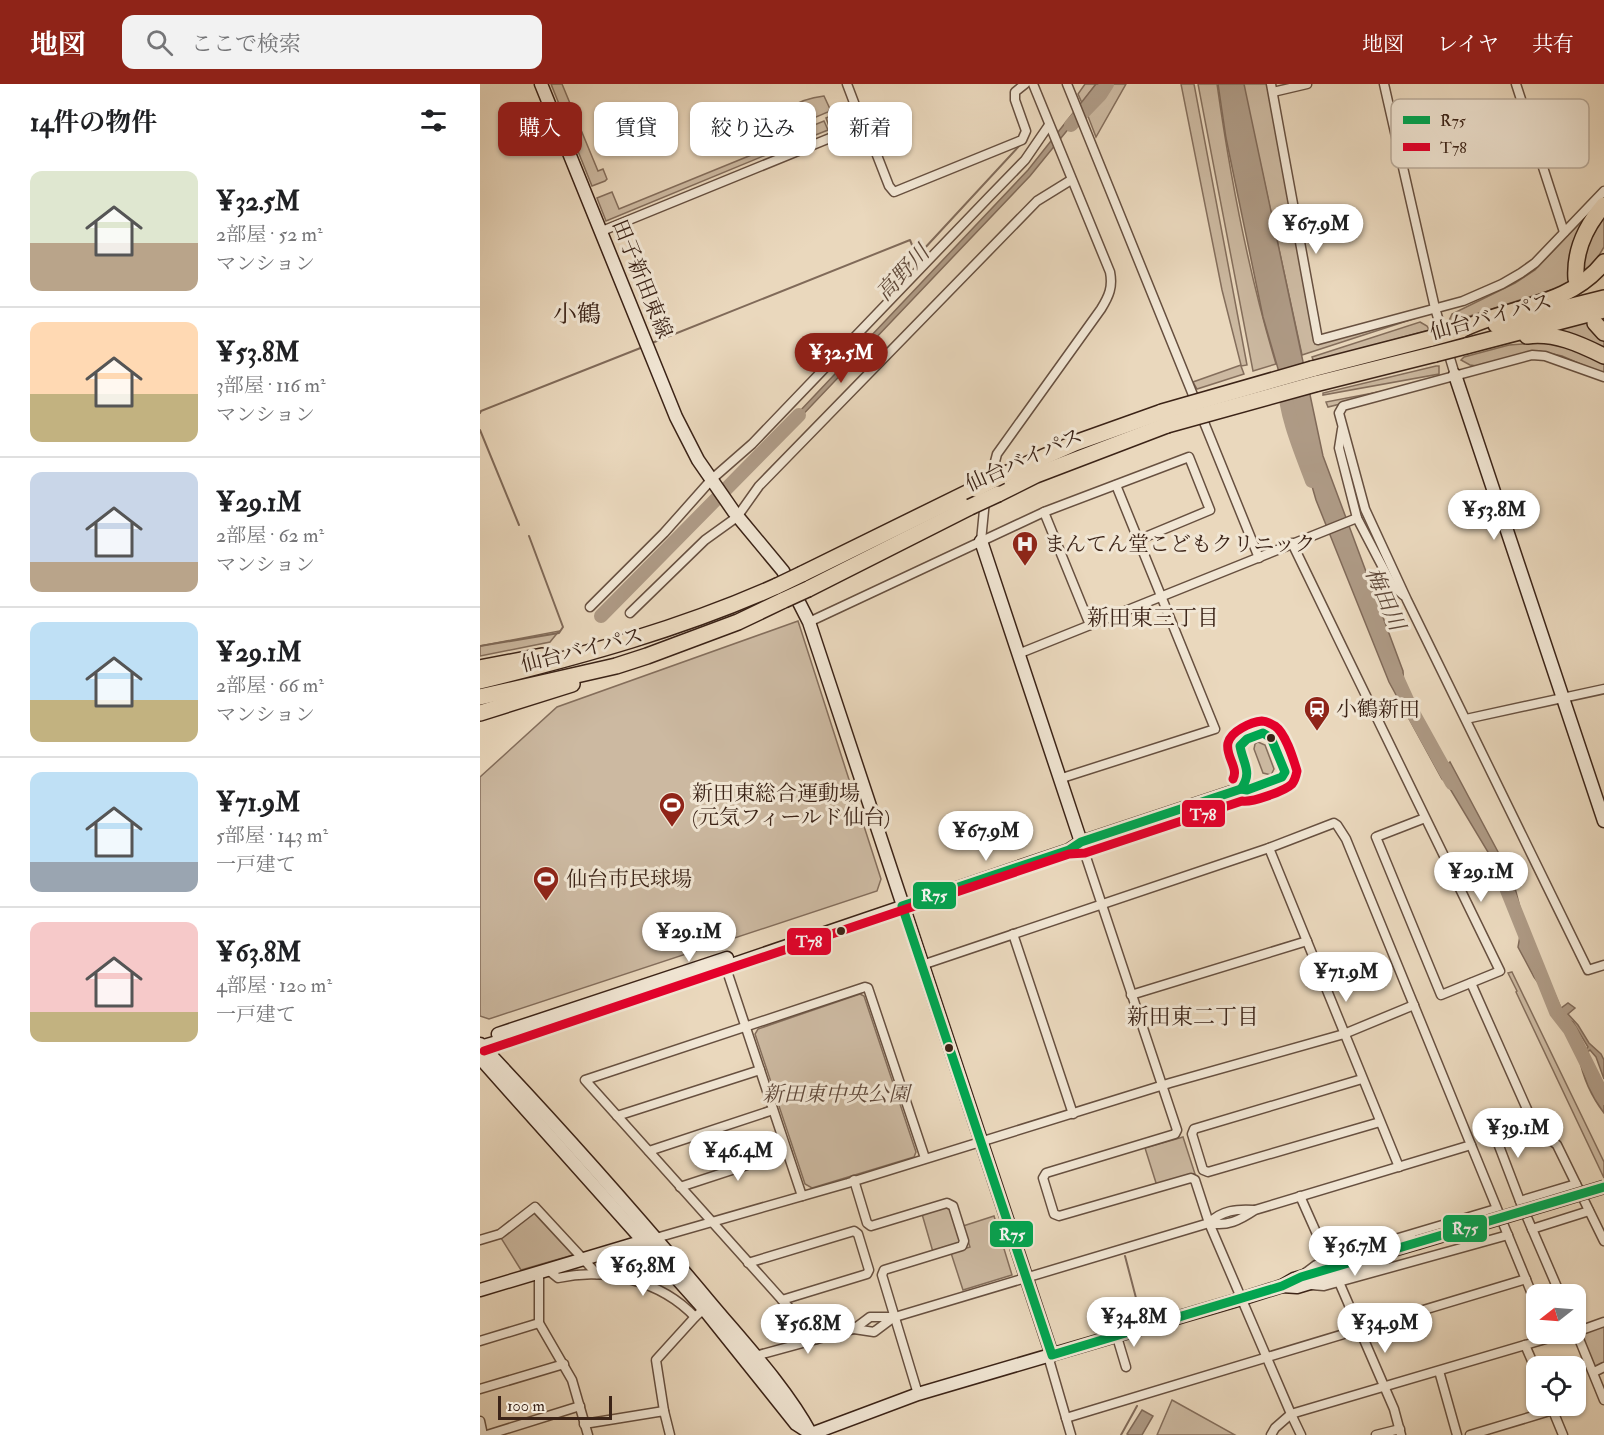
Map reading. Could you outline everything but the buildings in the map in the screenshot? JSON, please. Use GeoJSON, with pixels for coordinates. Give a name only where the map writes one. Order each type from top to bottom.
{"type":"FeatureCollection","features":[{"type":"Feature","properties":{"kind":"highway"},"geometry":{"type":"LineString","coordinates":[[1576,279],[1576,259],[1585,230],[1604,204]]}},
{"type":"Feature","properties":{"kind":"highway"},"geometry":{"type":"LineString","coordinates":[[1461,330],[1479,321],[1554,298],[1572,290],[1590,277],[1604,262]]}},
{"type":"Feature","properties":{"kind":"highway","name":"仙台バイパス"},"geometry":{"type":"LineString","coordinates":[[1434,346],[1461,330],[1482,329],[1604,298]]}},
{"type":"Feature","properties":{"kind":"highway","name":"仙台バイパス"},"geometry":{"type":"LineString","coordinates":[[480,697],[616,666],[738,622],[780,593],[802,574],[1000,476],[1075,443],[1434,346],[1466,346],[1488,340],[1601,322]]}},
{"type":"Feature","properties":{"kind":"highway"},"geometry":{"type":"LineString","coordinates":[[1488,340],[1545,335],[1563,339],[1604,356]]}},
{"type":"Feature","properties":{"kind":"highway","name":"仙台バイパス"},"geometry":{"type":"LineString","coordinates":[[480,681],[610,648],[780,593],[808,589],[1045,471],[1165,419]]}},
{"type":"Feature","properties":{"kind":"highway"},"geometry":{"type":"LineString","coordinates":[[480,668],[578,648],[610,648]]}},
{"type":"Feature","properties":{"kind":"highway"},"geometry":{"type":"LineString","coordinates":[[480,714],[588,679],[616,666]]}},
{"type":"Feature","properties":{"kind":"street","name":"田子新田東線"},"geometry":{"type":"LineString","coordinates":[[541,84],[676,417],[698,460],[736,514],[783,571],[809,622],[1026,1277],[1050,1356]]}},
{"type":"Feature","properties":{"kind":"street"},"geometry":{"type":"LineString","coordinates":[[847,84],[853,102]]}},
{"type":"Feature","properties":{"kind":"street"},"geometry":{"type":"LineString","coordinates":[[878,156],[889,186],[894,192],[1023,140],[1026,130],[1015,100],[1015,92],[1025,84]]}},
{"type":"Feature","properties":{"kind":"street"},"geometry":{"type":"LineString","coordinates":[[1034,84],[1110,272],[1112,282],[1101,309],[997,454],[983,511],[981,541],[1177,1130],[1175,1134],[1046,1173],[1043,1178],[1054,1214],[1059,1216],[1191,1178],[1195,1180],[1209,1223],[1300,1435]]}},
{"type":"Feature","properties":{"kind":"street"},"geometry":{"type":"LineString","coordinates":[[1307,84],[1272,88],[1318,339],[1463,301],[1521,273],[1535,262],[1604,191]]}},
{"type":"Feature","properties":{"kind":"street"},"geometry":{"type":"LineString","coordinates":[[1384,84],[1391,115]]}},
{"type":"Feature","properties":{"kind":"street"},"geometry":{"type":"LineString","coordinates":[[1516,84],[1521,99]]}},
{"type":"Feature","properties":{"kind":"street"},"geometry":{"type":"LineString","coordinates":[[1068,85],[1259,558]]}},
{"type":"Feature","properties":{"kind":"street"},"geometry":{"type":"LineString","coordinates":[[590,607],[752,444],[1025,160],[1050,128]]}},
{"type":"Feature","properties":{"kind":"street"},"geometry":{"type":"LineString","coordinates":[[602,231],[828,138]]}},
{"type":"Feature","properties":{"kind":"street"},"geometry":{"type":"LineString","coordinates":[[1403,168],[1435,308],[1455,375],[1604,821]]}},
{"type":"Feature","properties":{"kind":"street"},"geometry":{"type":"LineString","coordinates":[[1543,168],[1564,232]]}},
{"type":"Feature","properties":{"kind":"street"},"geometry":{"type":"LineString","coordinates":[[630,613],[705,540],[736,514],[759,486],[1037,201],[1069,175]]}},
{"type":"Feature","properties":{"kind":"street"},"geometry":{"type":"LineString","coordinates":[[1604,377],[1560,360],[1532,355],[1343,406],[1339,413],[1365,509],[1407,600],[1587,970],[1604,964]]}},
{"type":"Feature","properties":{"kind":"street"},"geometry":{"type":"LineString","coordinates":[[1343,426],[1339,448],[1354,519],[1392,585],[1407,600]]}},
{"type":"Feature","properties":{"kind":"street"},"geometry":{"type":"LineString","coordinates":[[809,622],[1044,512],[1189,457],[1210,510],[1138,540]]}},
{"type":"Feature","properties":{"kind":"street"},"geometry":{"type":"LineString","coordinates":[[1059,779],[1215,729],[1116,485]]}},
{"type":"Feature","properties":{"kind":"street"},"geometry":{"type":"LineString","coordinates":[[1044,512],[1090,625]]}},
{"type":"Feature","properties":{"kind":"street"},"geometry":{"type":"LineString","coordinates":[[1018,654],[1354,519]]}},
{"type":"Feature","properties":{"kind":"street"},"geometry":{"type":"LineString","coordinates":[[1292,543],[1500,971],[1441,995],[1377,837],[1425,818]]}},
{"type":"Feature","properties":{"kind":"street"},"geometry":{"type":"LineString","coordinates":[[1466,719],[1604,689]]}},
{"type":"Feature","properties":{"kind":"street"},"geometry":{"type":"LineString","coordinates":[[810,1435],[803,1419],[755,1356],[480,1047],[901,902],[1067,842],[1081,842],[1240,789]]}},
{"type":"Feature","properties":{"kind":"street"},"geometry":{"type":"LineString","coordinates":[[922,965],[1269,848],[1334,823],[1346,839],[1528,1284]]}},
{"type":"Feature","properties":{"kind":"street"},"geometry":{"type":"LineString","coordinates":[[1269,848],[1399,1167]]}},
{"type":"Feature","properties":{"kind":"street"},"geometry":{"type":"LineString","coordinates":[[1013,934],[1073,1114]]}},
{"type":"Feature","properties":{"kind":"street"},"geometry":{"type":"LineString","coordinates":[[1131,995],[1307,940]]}},
{"type":"Feature","properties":{"kind":"street"},"geometry":{"type":"LineString","coordinates":[[724,963],[802,1196]]}},
{"type":"Feature","properties":{"kind":"street"},"geometry":{"type":"LineString","coordinates":[[1471,983],[1534,1125],[1557,1145],[1604,1241]]}},
{"type":"Feature","properties":{"kind":"street"},"geometry":{"type":"LineString","coordinates":[[817,1339],[585,1080],[865,987],[868,988],[925,1158]]}},
{"type":"Feature","properties":{"kind":"street"},"geometry":{"type":"LineString","coordinates":[[480,1290],[1344,1034],[1414,1005]]}},
{"type":"Feature","properties":{"kind":"street"},"geometry":{"type":"LineString","coordinates":[[617,1116],[760,1070]]}},
{"type":"Feature","properties":{"kind":"street"},"geometry":{"type":"LineString","coordinates":[[1362,1079],[1194,1129],[1192,1134],[1203,1170],[1208,1172],[1380,1122]]}},
{"type":"Feature","properties":{"kind":"street"},"geometry":{"type":"LineString","coordinates":[[649,1151],[773,1110]]}},
{"type":"Feature","properties":{"kind":"street"},"geometry":{"type":"LineString","coordinates":[[1534,1125],[1496,1138],[1556,1284]]}},
{"type":"Feature","properties":{"kind":"street"},"geometry":{"type":"LineString","coordinates":[[755,1356],[854,1329],[870,1317],[895,1317],[1209,1223],[1221,1226],[1241,1219],[1255,1210],[1471,1145]]}},
{"type":"Feature","properties":{"kind":"street"},"geometry":{"type":"LineString","coordinates":[[680,1186],[787,1152]]}},
{"type":"Feature","properties":{"kind":"street"},"geometry":{"type":"LineString","coordinates":[[854,1180],[867,1223],[871,1226],[948,1203],[953,1206],[964,1241],[962,1246],[884,1270],[882,1275],[918,1394]]}},
{"type":"Feature","properties":{"kind":"street"},"geometry":{"type":"LineString","coordinates":[[1520,1201],[1576,1184]]}},
{"type":"Feature","properties":{"kind":"street"},"geometry":{"type":"LineString","coordinates":[[1418,1247],[1604,1187]]}},
{"type":"Feature","properties":{"kind":"street"},"geometry":{"type":"LineString","coordinates":[[1300,1196],[1328,1259]]}},
{"type":"Feature","properties":{"kind":"street"},"geometry":{"type":"LineString","coordinates":[[1302,1281],[1604,1196]]}},
{"type":"Feature","properties":{"kind":"street"},"geometry":{"type":"LineString","coordinates":[[480,1240],[500,1234],[534,1207],[597,1274]]}},
{"type":"Feature","properties":{"kind":"street"},"geometry":{"type":"LineString","coordinates":[[810,1435],[918,1394],[1282,1286],[1296,1287],[1316,1265],[1328,1259],[1496,1209]]}},
{"type":"Feature","properties":{"kind":"street"},"geometry":{"type":"LineString","coordinates":[[1532,1229],[1589,1211]]}},
{"type":"Feature","properties":{"kind":"street"},"geometry":{"type":"LineString","coordinates":[[748,1263],[854,1232],[858,1234],[868,1270],[867,1274],[782,1300]]}},
{"type":"Feature","properties":{"kind":"street"},"geometry":{"type":"LineString","coordinates":[[1302,1281],[1324,1286],[1508,1235]]}},
{"type":"Feature","properties":{"kind":"street"},"geometry":{"type":"LineString","coordinates":[[650,1240],[700,1313],[796,1424],[810,1435]]}},
{"type":"Feature","properties":{"kind":"street"},"geometry":{"type":"LineString","coordinates":[[544,1271],[558,1278],[597,1274],[632,1280],[659,1289],[700,1313]]}},
{"type":"Feature","properties":{"kind":"street"},"geometry":{"type":"LineString","coordinates":[[544,1271],[539,1323],[572,1380],[588,1435]]}},
{"type":"Feature","properties":{"kind":"street"},"geometry":{"type":"LineString","coordinates":[[1066,1418],[1526,1279]]}},
{"type":"Feature","properties":{"kind":"street"},"geometry":{"type":"LineString","coordinates":[[1339,1282],[1385,1387],[1400,1432],[1376,1435]]}},
{"type":"Feature","properties":{"kind":"street"},"geometry":{"type":"LineString","coordinates":[[670,1435],[656,1360],[700,1313]]}},
{"type":"Feature","properties":{"kind":"street"},"geometry":{"type":"LineString","coordinates":[[854,1329],[874,1332],[895,1317]]}},
{"type":"Feature","properties":{"kind":"street"},"geometry":{"type":"LineString","coordinates":[[1586,1327],[1604,1322]]}},
{"type":"Feature","properties":{"kind":"street"},"geometry":{"type":"LineString","coordinates":[[480,1341],[539,1323]]}},
{"type":"Feature","properties":{"kind":"street"},"geometry":{"type":"LineString","coordinates":[[1117,1336],[1126,1367]]}},
{"type":"Feature","properties":{"kind":"street"},"geometry":{"type":"LineString","coordinates":[[1271,1435],[1275,1428],[1292,1414],[1529,1344]]}},
{"type":"Feature","properties":{"kind":"street"},"geometry":{"type":"LineString","coordinates":[[1582,1344],[1604,1400]]}},
{"type":"Feature","properties":{"kind":"street"},"geometry":{"type":"LineString","coordinates":[[1526,1345],[1530,1356]]}},
{"type":"Feature","properties":{"kind":"street"},"geometry":{"type":"LineString","coordinates":[[1050,1356],[1071,1435]]}},
{"type":"Feature","properties":{"kind":"street"},"geometry":{"type":"LineString","coordinates":[[480,1389],[564,1364]]}},
{"type":"Feature","properties":{"kind":"street"},"geometry":{"type":"LineString","coordinates":[[1594,1372],[1604,1367]]}},
{"type":"Feature","properties":{"kind":"street"},"geometry":{"type":"LineString","coordinates":[[1439,1371],[1457,1435]]}},
{"type":"Feature","properties":{"kind":"street"},"geometry":{"type":"LineString","coordinates":[[480,1421],[485,1435],[580,1406]]}},
{"type":"Feature","properties":{"kind":"street"},"geometry":{"type":"LineString","coordinates":[[584,1424],[664,1411]]}},
{"type":"Feature","properties":{"kind":"street"},"geometry":{"type":"LineString","coordinates":[[1470,1435],[1500,1431],[1534,1416]]}},
{"type":"Feature","properties":{"kind":"street"},"geometry":{"type":"LineString","coordinates":[[1555,1416],[1563,1435]]}},
{"type":"Feature","properties":{"kind":"green space"},"geometry":{"type":"Polygon","coordinates":[[[551,84],[562,84],[569,102],[558,102],[551,84]]]}},
{"type":"Feature","properties":{"kind":"green space"},"geometry":{"type":"Polygon","coordinates":[[[1085,84],[1096,84],[1082,103],[1078,94],[1085,84]]]}},
{"type":"Feature","properties":{"kind":"green space"},"geometry":{"type":"Polygon","coordinates":[[[1109,84],[1126,84],[1096,137],[1086,111],[1109,84]]]}},
{"type":"Feature","properties":{"kind":"green space"},"geometry":{"type":"Polygon","coordinates":[[[1181,84],[1194,84],[1247,365],[1241,366],[1244,374],[1197,389],[1193,382],[1241,365],[1222,290],[1181,84]]]}},
{"type":"Feature","properties":{"kind":"green space"},"geometry":{"type":"Polygon","coordinates":[[[1198,84],[1217,84],[1241,225],[1257,296],[1276,364],[1253,371],[1198,84]]]}},
{"type":"Feature","properties":{"kind":"green space"},"geometry":{"type":"Polygon","coordinates":[[[1243,84],[1267,84],[1315,344],[1416,318],[1302,355],[1243,84]]]}},
{"type":"Feature","properties":{"kind":"green space"},"geometry":{"type":"Polygon","coordinates":[[[824,96],[828,112],[816,117],[816,102],[800,102],[824,96]]]}},
{"type":"Feature","properties":{"kind":"green space"},"geometry":{"type":"Polygon","coordinates":[[[824,121],[828,130],[816,135],[816,124],[824,121]]]}},
{"type":"Feature","properties":{"kind":"green space"},"geometry":{"type":"Polygon","coordinates":[[[582,132],[598,171],[603,169],[607,179],[592,186],[580,156],[582,156],[582,132]]]}},
{"type":"Feature","properties":{"kind":"green space"},"geometry":{"type":"Polygon","coordinates":[[[749,156],[763,156],[606,221],[597,198],[612,192],[619,209],[749,156]]]}},
{"type":"Feature","properties":{"kind":"green space"},"geometry":{"type":"Polygon","coordinates":[[[1604,211],[1604,247],[1586,277],[1581,281],[1582,257],[1604,211]]]}},
{"type":"Feature","properties":{"kind":"green space"},"geometry":{"type":"Polygon","coordinates":[[[1586,216],[1570,284],[1448,323],[1452,314],[1515,283],[1535,270],[1586,216]]]}},
{"type":"Feature","properties":{"kind":"green space"},"geometry":{"type":"Polygon","coordinates":[[[1587,321],[1604,338],[1604,352],[1557,333],[1557,328],[1587,321]]]}},
{"type":"Feature","properties":{"kind":"green space"},"geometry":{"type":"Polygon","coordinates":[[[1420,322],[1429,330],[1314,362],[1312,357],[1420,322]]]}},
{"type":"Feature","properties":{"kind":"green space"},"geometry":{"type":"Polygon","coordinates":[[[1551,342],[1574,349],[1604,364],[1604,374],[1562,356],[1539,351],[1477,366],[1461,360],[1464,357],[1509,345],[1551,342]]]}},
{"type":"Feature","properties":{"kind":"green space"},"geometry":{"type":"Polygon","coordinates":[[[1439,366],[1439,374],[1323,395],[1323,393],[1439,366]]]}},
{"type":"Feature","properties":{"kind":"green space"},"geometry":{"type":"Polygon","coordinates":[[[1420,384],[1328,407],[1326,402],[1420,384]]]}},
{"type":"Feature","properties":{"kind":"green space","name":"新田東総合運動場 (元気フィールド仙台)"},"geometry":{"type":"Polygon","coordinates":[[[798,621],[881,879],[877,891],[489,1019],[480,1016],[480,777],[557,707],[798,621]]]}},
{"type":"Feature","properties":{"kind":"green space"},"geometry":{"type":"Polygon","coordinates":[[[559,631],[550,642],[480,656],[480,646],[559,631]]]}},
{"type":"Feature","properties":{"kind":"green space"},"geometry":{"type":"Polygon","coordinates":[[[1258,742],[1265,745],[1274,769],[1271,775],[1263,773],[1254,749],[1258,742]]]}},
{"type":"Feature","properties":{"kind":"green space"},"geometry":{"type":"Polygon","coordinates":[[[1512,972],[1604,1162],[1604,1178],[1516,992],[1508,973],[1512,972]]]}},
{"type":"Feature","properties":{"kind":"green space","name":"新田東中央公園"},"geometry":{"type":"Polygon","coordinates":[[[860,994],[864,996],[916,1152],[914,1157],[812,1188],[805,1184],[755,1034],[758,1029],[860,994]]]}},
{"type":"Feature","properties":{"kind":"green space"},"geometry":{"type":"Polygon","coordinates":[[[1183,1137],[1195,1174],[1157,1186],[1145,1148],[1183,1137]]]}},
{"type":"Feature","properties":{"kind":"green space"},"geometry":{"type":"Polygon","coordinates":[[[945,1207],[950,1208],[960,1238],[958,1245],[933,1252],[922,1214],[945,1207]]]}},
{"type":"Feature","properties":{"kind":"green space"},"geometry":{"type":"Polygon","coordinates":[[[533,1212],[573,1255],[521,1270],[501,1238],[533,1212]]]}},
{"type":"Feature","properties":{"kind":"green space"},"geometry":{"type":"Polygon","coordinates":[[[994,1216],[1012,1275],[963,1290],[951,1253],[970,1247],[963,1226],[994,1216]]]}},
{"type":"Feature","properties":{"kind":"green space"},"geometry":{"type":"Polygon","coordinates":[[[1604,1326],[1604,1364],[1595,1368],[1585,1344],[1586,1331],[1604,1326]]]}},
{"type":"Feature","properties":{"kind":"green space"},"geometry":{"type":"Polygon","coordinates":[[[1172,1400],[1235,1435],[1157,1435],[1172,1400]]]}},
{"type":"Feature","properties":{"kind":"shaded area"},"geometry":{"type":"Polygon","coordinates":[[[1096,84],[1105,84],[1030,176],[794,424],[781,431],[1028,170],[1096,84]]]}},
{"type":"Feature","properties":{"kind":"shaded area"},"geometry":{"type":"Polygon","coordinates":[[[1218,84],[1244,84],[1323,456],[1403,671],[1405,703],[1441,770],[1450,762],[1513,880],[1532,961],[1545,983],[1553,990],[1561,1008],[1568,1003],[1575,1008],[1568,1014],[1604,1060],[1604,1079],[1596,1057],[1590,1050],[1582,1057],[1589,1080],[1604,1097],[1604,1113],[1591,1093],[1579,1057],[1588,1047],[1573,1022],[1563,1016],[1534,977],[1518,947],[1522,924],[1503,877],[1446,782],[1442,779],[1389,682],[1316,500],[1263,317],[1226,138],[1218,84]]]}},
{"type":"Feature","properties":{"kind":"shaded area"},"geometry":{"type":"Polygon","coordinates":[[[1142,1410],[1153,1416],[1142,1435],[1127,1434],[1142,1410]]]}},
{"type":"Feature","properties":{"kind":"waterway","name":"高野川"},"geometry":{"type":"LineString","coordinates":[[1071,125],[1100,95],[1107,84]]}},
{"type":"Feature","properties":{"kind":"waterway"},"geometry":{"type":"LineString","coordinates":[[923,250],[1020,145]]}},
{"type":"Feature","properties":{"kind":"waterway"},"geometry":{"type":"LineString","coordinates":[[652,343],[910,240],[917,257]]}},
{"type":"Feature","properties":{"kind":"waterway"},"geometry":{"type":"LineString","coordinates":[[480,413],[643,347]]}},
{"type":"Feature","properties":{"kind":"waterway","name":"梅田川"},"geometry":{"type":"LineString","coordinates":[[1284,382],[1285,395],[1298,445],[1312,481]]}},
{"type":"Feature","properties":{"kind":"waterway","name":"高野川"},"geometry":{"type":"LineString","coordinates":[[601,616],[799,415]]}},
{"type":"Feature","properties":{"kind":"waterway"},"geometry":{"type":"LineString","coordinates":[[480,430],[519,525]]}},
{"type":"Feature","properties":{"kind":"waterway"},"geometry":{"type":"LineString","coordinates":[[480,646],[559,633],[563,627],[529,536]]}},
{"type":"Feature","properties":{"kind":"waterway","name":"梅田川"},"geometry":{"type":"LineString","coordinates":[[1397,678],[1412,711],[1452,783]]}},
{"type":"Feature","properties":{"kind":"waterway","name":"梅田川"},"geometry":{"type":"LineString","coordinates":[[1494,858],[1556,1012],[1570,1030],[1604,1098]]}},
{"type":"Feature","properties":{"kind":"waterway"},"geometry":{"type":"LineString","coordinates":[[1125,1256],[1141,1317]]}},
{"type":"Feature","properties":{"kind":"waterway"},"geometry":{"type":"LineString","coordinates":[[1121,1435],[1137,1406]]}},
{"type":"Feature","properties":{"kind":"transit line","name":"T78"},"geometry":{"type":"LineString","coordinates":[[484,1051],[1069,854],[1085,853],[1242,801],[1275,793],[1292,784],[1297,771],[1286,740],[1275,726],[1262,721],[1247,725],[1233,735],[1228,743],[1228,753],[1234,771],[1233,779]]}},
{"type":"Feature","properties":{"kind":"transit line","name":"R75"},"geometry":{"type":"LineString","coordinates":[[1263,733],[1271,738],[1285,772],[1282,777],[1247,790],[1241,789],[1247,773],[1240,746],[1247,739],[1263,733]]}},
{"type":"Feature","properties":{"kind":"transit line","name":"R75"},"geometry":{"type":"LineString","coordinates":[[1241,789],[1081,842],[1069,850],[902,906],[1052,1355],[1282,1286],[1301,1277],[1604,1187]]}},
{"type":"Feature","properties":{"kind":"place","name":"まんてん堂こどもクリニック"},"geometry":{"type":"Point","coordinates":[1025,567]}},
{"type":"Feature","properties":{"kind":"place","name":"小鶴新田"},"geometry":{"type":"Point","coordinates":[1317,732]}},
{"type":"Feature","properties":{"kind":"place","name":"新田東総合運動場 (元気フィールド仙台)"},"geometry":{"type":"Point","coordinates":[672,828]}},
{"type":"Feature","properties":{"kind":"place","name":"仙台市民球場"},"geometry":{"type":"Point","coordinates":[546,902]}},
{"type":"Feature","properties":{"kind":"district","name":"小鶴"},"geometry":{"type":"Point","coordinates":[577,314]}},
{"type":"Feature","properties":{"kind":"district","name":"新田東三丁目"},"geometry":{"type":"Point","coordinates":[1153,618]}},
{"type":"Feature","properties":{"kind":"district","name":"新田東二丁目"},"geometry":{"type":"Point","coordinates":[1193,1017]}}]}
